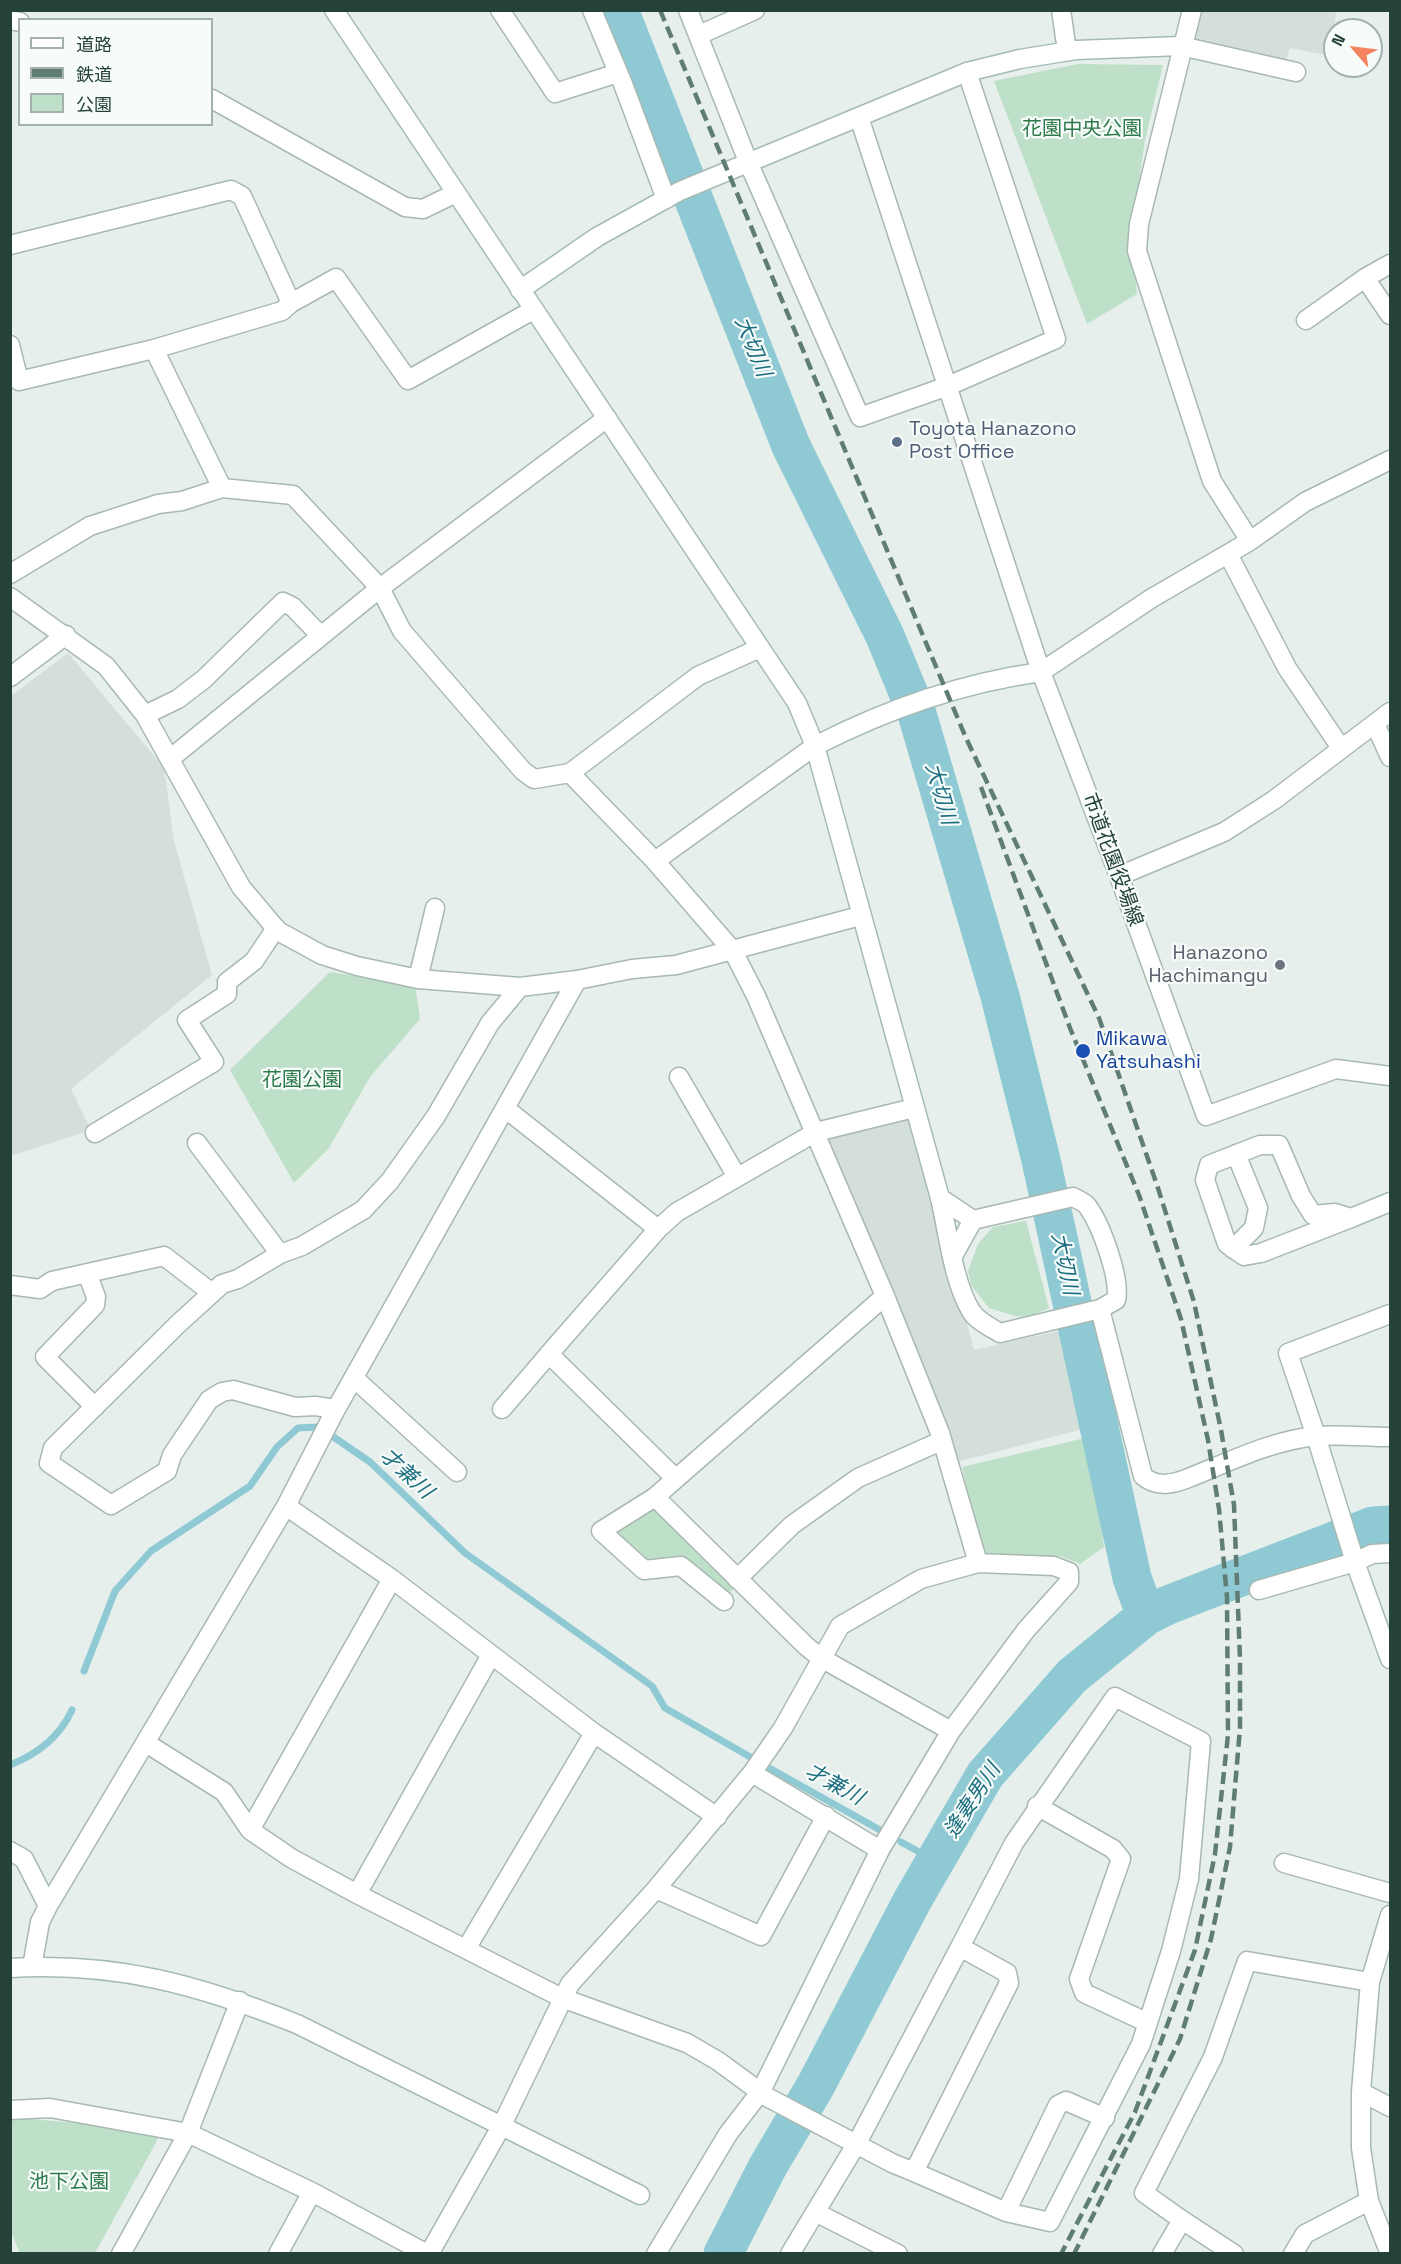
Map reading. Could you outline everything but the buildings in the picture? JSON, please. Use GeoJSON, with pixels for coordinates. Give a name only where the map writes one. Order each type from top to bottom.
{"type":"FeatureCollection","features":[{"type":"Feature","properties":{"kind":"street"},"geometry":{"type":"LineString","coordinates":[[334,10],[797,703],[815,746],[860,916],[940,1198],[962,1291],[971,1312],[1000,1333],[1100,1309],[1116,1300],[1119,1288],[1099,1225],[1087,1205],[1073,1197],[972,1220],[940,1198]]}},
{"type":"Feature","properties":{"kind":"street"},"geometry":{"type":"LineString","coordinates":[[500,10],[555,93],[618,72]]}},
{"type":"Feature","properties":{"kind":"street"},"geometry":{"type":"LineString","coordinates":[[592,10],[673,195]]}},
{"type":"Feature","properties":{"kind":"street"},"geometry":{"type":"LineString","coordinates":[[688,10],[749,164],[860,417],[948,386],[1056,339],[967,72]]}},
{"type":"Feature","properties":{"kind":"street"},"geometry":{"type":"LineString","coordinates":[[699,35],[755,10]]}},
{"type":"Feature","properties":{"kind":"street"},"geometry":{"type":"LineString","coordinates":[[1061,10],[1067,51]]}},
{"type":"Feature","properties":{"kind":"street"},"geometry":{"type":"LineString","coordinates":[[1192,10],[1181,46],[1139,224],[1137,252],[1212,481],[1250,541]]}},
{"type":"Feature","properties":{"kind":"street"},"geometry":{"type":"LineString","coordinates":[[520,290],[597,237],[673,195],[967,72],[1020,59],[1067,51],[1181,46],[1296,72]]}},
{"type":"Feature","properties":{"kind":"street"},"geometry":{"type":"LineString","coordinates":[[213,100],[405,207],[423,209],[456,193]]}},
{"type":"Feature","properties":{"kind":"street","name":"市道花園役場線"},"geometry":{"type":"LineString","coordinates":[[859,117],[1041,672],[1119,876],[1206,1116],[1336,1069],[1390,1076]]}},
{"type":"Feature","properties":{"kind":"street"},"geometry":{"type":"LineString","coordinates":[[10,244],[231,190],[242,196],[291,303]]}},
{"type":"Feature","properties":{"kind":"street"},"geometry":{"type":"LineString","coordinates":[[1306,320],[1365,278],[1390,264]]}},
{"type":"Feature","properties":{"kind":"street"},"geometry":{"type":"LineString","coordinates":[[10,345],[19,381],[154,349],[282,311],[291,303],[336,278],[408,380],[533,310]]}},
{"type":"Feature","properties":{"kind":"street"},"geometry":{"type":"LineString","coordinates":[[1365,278],[1390,315]]}},
{"type":"Feature","properties":{"kind":"street"},"geometry":{"type":"LineString","coordinates":[[154,349],[222,489]]}},
{"type":"Feature","properties":{"kind":"street"},"geometry":{"type":"LineString","coordinates":[[171,758],[380,588],[607,418]]}},
{"type":"Feature","properties":{"kind":"street"},"geometry":{"type":"LineString","coordinates":[[655,861],[815,746],[856,725],[936,694],[993,679],[1041,672],[1152,597],[1250,541],[1305,502],[1390,460]]}},
{"type":"Feature","properties":{"kind":"street"},"geometry":{"type":"LineString","coordinates":[[10,574],[90,526],[158,504],[182,501],[222,489],[293,495],[380,588],[402,631],[523,771],[534,779],[570,773],[698,676],[760,648]]}},
{"type":"Feature","properties":{"kind":"street"},"geometry":{"type":"LineString","coordinates":[[1228,554],[1287,668],[1341,748]]}},
{"type":"Feature","properties":{"kind":"street"},"geometry":{"type":"LineString","coordinates":[[10,597],[66,635],[106,666],[145,715],[241,887],[276,928],[322,955],[357,966],[418,979],[520,987],[577,980],[632,969],[676,965],[860,916]]}},
{"type":"Feature","properties":{"kind":"street"},"geometry":{"type":"LineString","coordinates":[[145,715],[178,699],[204,679],[283,603],[293,607],[320,635]]}},
{"type":"Feature","properties":{"kind":"street"},"geometry":{"type":"LineString","coordinates":[[10,677],[66,635]]}},
{"type":"Feature","properties":{"kind":"street"},"geometry":{"type":"LineString","coordinates":[[1119,876],[1224,832],[1274,801],[1390,712]]}},
{"type":"Feature","properties":{"kind":"street"},"geometry":{"type":"LineString","coordinates":[[1375,724],[1390,758]]}},
{"type":"Feature","properties":{"kind":"street"},"geometry":{"type":"LineString","coordinates":[[570,773],[655,861],[733,951],[756,996],[816,1132],[885,1296],[941,1441],[978,1563]]}},
{"type":"Feature","properties":{"kind":"street"},"geometry":{"type":"LineString","coordinates":[[418,979],[435,908]]}},
{"type":"Feature","properties":{"kind":"street"},"geometry":{"type":"LineString","coordinates":[[95,1133],[214,1062],[187,1020],[227,994],[227,982],[254,961],[276,928]]}},
{"type":"Feature","properties":{"kind":"street"},"geometry":{"type":"LineString","coordinates":[[32,1967],[40,1922],[48,1906],[286,1506],[354,1378],[577,980]]}},
{"type":"Feature","properties":{"kind":"street"},"geometry":{"type":"LineString","coordinates":[[329,1425],[315,1406],[295,1407],[233,1390],[222,1392],[209,1400],[172,1455],[167,1471],[111,1505],[49,1463],[53,1448],[222,1284],[238,1279],[280,1254],[302,1246],[363,1210],[390,1181],[436,1116],[490,1023],[520,987]]}},
{"type":"Feature","properties":{"kind":"street"},"geometry":{"type":"LineString","coordinates":[[679,1077],[737,1177]]}},
{"type":"Feature","properties":{"kind":"street"},"geometry":{"type":"LineString","coordinates":[[502,1409],[658,1229],[677,1212],[816,1132],[914,1108]]}},
{"type":"Feature","properties":{"kind":"street"},"geometry":{"type":"LineString","coordinates":[[506,1109],[658,1229]]}},
{"type":"Feature","properties":{"kind":"street"},"geometry":{"type":"LineString","coordinates":[[197,1143],[280,1254]]}},
{"type":"Feature","properties":{"kind":"street"},"geometry":{"type":"LineString","coordinates":[[1313,1215],[1301,1196],[1279,1145],[1260,1145],[1209,1165],[1205,1180],[1227,1244],[1244,1256],[1261,1253],[1390,1202]]}},
{"type":"Feature","properties":{"kind":"street"},"geometry":{"type":"LineString","coordinates":[[1233,1249],[1254,1228],[1258,1208],[1236,1154]]}},
{"type":"Feature","properties":{"kind":"street"},"geometry":{"type":"LineString","coordinates":[[1313,1215],[1335,1213],[1351,1218]]}},
{"type":"Feature","properties":{"kind":"street"},"geometry":{"type":"LineString","coordinates":[[1300,1237],[1313,1215]]}},
{"type":"Feature","properties":{"kind":"street"},"geometry":{"type":"LineString","coordinates":[[954,1256],[972,1220]]}},
{"type":"Feature","properties":{"kind":"street"},"geometry":{"type":"LineString","coordinates":[[10,1285],[40,1289],[52,1281],[164,1256],[212,1293]]}},
{"type":"Feature","properties":{"kind":"street"},"geometry":{"type":"LineString","coordinates":[[87,1273],[96,1297],[95,1305],[45,1357],[95,1407]]}},
{"type":"Feature","properties":{"kind":"street"},"geometry":{"type":"LineString","coordinates":[[724,1601],[681,1566],[644,1570],[601,1531],[655,1497],[885,1296]]}},
{"type":"Feature","properties":{"kind":"street"},"geometry":{"type":"LineString","coordinates":[[1100,1309],[1143,1476],[1151,1482],[1158,1485],[1181,1481],[1263,1449],[1316,1436],[1390,1437]]}},
{"type":"Feature","properties":{"kind":"street"},"geometry":{"type":"LineString","coordinates":[[1390,1314],[1288,1353],[1390,1659]]}},
{"type":"Feature","properties":{"kind":"street"},"geometry":{"type":"LineString","coordinates":[[549,1354],[676,1479]]}},
{"type":"Feature","properties":{"kind":"street"},"geometry":{"type":"LineString","coordinates":[[354,1378],[457,1472]]}},
{"type":"Feature","properties":{"kind":"street"},"geometry":{"type":"LineString","coordinates":[[737,1579],[792,1525],[833,1494],[890,1462],[941,1441]]}},
{"type":"Feature","properties":{"kind":"street"},"geometry":{"type":"LineString","coordinates":[[655,1497],[806,1646],[821,1658],[951,1731]]}},
{"type":"Feature","properties":{"kind":"street"},"geometry":{"type":"LineString","coordinates":[[286,1506],[392,1579],[594,1733],[717,1817]]}},
{"type":"Feature","properties":{"kind":"street"},"geometry":{"type":"LineString","coordinates":[[1259,1590],[1355,1557],[1390,1553]]}},
{"type":"Feature","properties":{"kind":"street"},"geometry":{"type":"LineString","coordinates":[[10,2109],[50,2108],[188,2133],[312,2192],[428,2253],[502,2126],[570,1984],[656,1889],[752,1773],[783,1728],[840,1626],[921,1579],[978,1563],[1054,1566],[1069,1572],[1069,1582],[1026,1630],[951,1731],[880,1850],[764,2094],[728,2134],[656,2253]]}},
{"type":"Feature","properties":{"kind":"street"},"geometry":{"type":"LineString","coordinates":[[250,1830],[392,1579]]}},
{"type":"Feature","properties":{"kind":"street"},"geometry":{"type":"LineString","coordinates":[[357,1894],[492,1655]]}},
{"type":"Feature","properties":{"kind":"street"},"geometry":{"type":"LineString","coordinates":[[146,1743],[224,1792],[238,1816],[250,1830],[291,1858],[357,1894],[562,1998],[687,2043],[764,2094],[850,2140],[892,2163],[1006,2212],[1050,2222],[1141,2044],[1171,1951],[1189,1879],[1201,1741],[1115,1697],[1037,1806],[1014,1843],[960,1947],[850,2140],[815,2212],[790,2253]]}},
{"type":"Feature","properties":{"kind":"street"},"geometry":{"type":"LineString","coordinates":[[466,1949],[594,1733]]}},
{"type":"Feature","properties":{"kind":"street"},"geometry":{"type":"LineString","coordinates":[[752,1773],[880,1850]]}},
{"type":"Feature","properties":{"kind":"street"},"geometry":{"type":"LineString","coordinates":[[1037,1806],[1113,1849],[1121,1859],[1079,1979],[1084,1993],[1148,2023]]}},
{"type":"Feature","properties":{"kind":"street"},"geometry":{"type":"LineString","coordinates":[[656,1889],[761,1936],[826,1816]]}},
{"type":"Feature","properties":{"kind":"street"},"geometry":{"type":"LineString","coordinates":[[10,1851],[24,1859],[48,1906]]}},
{"type":"Feature","properties":{"kind":"street"},"geometry":{"type":"LineString","coordinates":[[1284,1863],[1390,1893]]}},
{"type":"Feature","properties":{"kind":"street"},"geometry":{"type":"LineString","coordinates":[[1390,1915],[1370,1982],[1361,2092],[1361,2148],[1369,2201],[1390,2253]]}},
{"type":"Feature","properties":{"kind":"street"},"geometry":{"type":"LineString","coordinates":[[914,2172],[1009,1983],[1007,1973],[960,1947]]}},
{"type":"Feature","properties":{"kind":"street"},"geometry":{"type":"LineString","coordinates":[[1234,2253],[1144,2193],[1213,2057],[1247,1961],[1370,1982]]}},
{"type":"Feature","properties":{"kind":"street"},"geometry":{"type":"LineString","coordinates":[[10,1968],[125,1971],[205,1989],[240,2001],[297,2024],[640,2196]]}},
{"type":"Feature","properties":{"kind":"street"},"geometry":{"type":"LineString","coordinates":[[121,2253],[188,2133],[240,2001]]}},
{"type":"Feature","properties":{"kind":"street"},"geometry":{"type":"LineString","coordinates":[[1361,2092],[1390,2107]]}},
{"type":"Feature","properties":{"kind":"street"},"geometry":{"type":"LineString","coordinates":[[1006,2212],[1058,2105],[1066,2101],[1105,2118]]}},
{"type":"Feature","properties":{"kind":"street"},"geometry":{"type":"LineString","coordinates":[[279,2253],[312,2192]]}},
{"type":"Feature","properties":{"kind":"street"},"geometry":{"type":"LineString","coordinates":[[1293,2253],[1305,2234],[1369,2201]]}},
{"type":"Feature","properties":{"kind":"street"},"geometry":{"type":"LineString","coordinates":[[815,2212],[898,2253]]}},
{"type":"Feature","properties":{"kind":"street"},"geometry":{"type":"LineString","coordinates":[[1162,2253],[1182,2220]]}},
{"type":"Feature","properties":{"kind":"shaded area"},"geometry":{"type":"Polygon","coordinates":[[[1200,11],[1336,11],[1335,18],[1323,18],[1323,54],[1290,48],[1284,65],[1190,43],[1200,11]]]}},
{"type":"Feature","properties":{"kind":"shaded area"},"geometry":{"type":"Polygon","coordinates":[[[68,653],[164,768],[174,841],[212,975],[71,1089],[91,1130],[11,1156],[11,696],[68,653]]]}},
{"type":"Feature","properties":{"kind":"shaded area"},"geometry":{"type":"Polygon","coordinates":[[[911,1114],[974,1350],[1063,1330],[1083,1429],[957,1462],[819,1138],[911,1114]]]}},
{"type":"Feature","properties":{"kind":"green space","name":"花園中央公園"},"geometry":{"type":"Polygon","coordinates":[[[1078,64],[1163,65],[1145,140],[1131,236],[1137,294],[1087,324],[994,81],[1078,64]]]}},
{"type":"Feature","properties":{"kind":"green space","name":"花園公園"},"geometry":{"type":"Polygon","coordinates":[[[330,972],[415,985],[420,1019],[370,1077],[329,1148],[294,1183],[230,1070],[330,972]]]}},
{"type":"Feature","properties":{"kind":"green space"},"geometry":{"type":"Polygon","coordinates":[[[1026,1221],[1049,1308],[1028,1317],[1015,1316],[989,1308],[971,1285],[968,1271],[978,1244],[993,1227],[1026,1221]]]}},
{"type":"Feature","properties":{"kind":"green space"},"geometry":{"type":"Polygon","coordinates":[[[1089,1437],[1104,1547],[1080,1564],[1060,1556],[983,1556],[962,1467],[1089,1437]]]}},
{"type":"Feature","properties":{"kind":"green space"},"geometry":{"type":"Polygon","coordinates":[[[654,1503],[736,1587],[726,1595],[685,1562],[646,1566],[609,1532],[654,1503]]]}},
{"type":"Feature","properties":{"kind":"green space","name":"池下公園"},"geometry":{"type":"Polygon","coordinates":[[[10,2117],[150,2130],[159,2137],[95,2253],[20,2253],[11,2232],[10,2117]]]}},
{"type":"Feature","properties":{"kind":"waterway","name":"大切川"},"geometry":{"type":"LineString","coordinates":[[619,10],[791,446],[885,636],[917,714],[1000,996],[1041,1160],[1132,1578],[1146,1616]]}},
{"type":"Feature","properties":{"kind":"waterway","name":"才兼川"},"geometry":{"type":"LineString","coordinates":[[84,1671],[115,1591],[151,1551],[250,1486],[277,1447],[298,1428],[319,1427],[370,1462],[465,1553],[652,1686],[665,1708],[752,1758]]}},
{"type":"Feature","properties":{"kind":"waterway","name":"逢妻男川"},"geometry":{"type":"LineString","coordinates":[[723,2254],[768,2166],[816,2085],[912,1901],[985,1775],[1072,1676],[1146,1616],[1168,1605],[1373,1526],[1390,1525]]}},
{"type":"Feature","properties":{"kind":"waterway","name":"才兼川"},"geometry":{"type":"LineString","coordinates":[[10,1765],[39,1750],[47,1743],[61,1728],[72,1710]]}},
{"type":"Feature","properties":{"kind":"waterway","name":"才兼川"},"geometry":{"type":"LineString","coordinates":[[771,1769],[880,1830]]}},
{"type":"Feature","properties":{"kind":"waterway","name":"才兼川"},"geometry":{"type":"LineString","coordinates":[[901,1842],[921,1853],[931,1868]]}},
{"type":"Feature","properties":{"kind":"railway"},"geometry":{"type":"LineString","coordinates":[[660,10],[966,738],[1099,1018],[1157,1185],[1194,1302],[1221,1430],[1234,1505],[1240,1659],[1240,1728],[1230,1847],[1211,1939],[1180,2039],[1074,2254]]}},
{"type":"Feature","properties":{"kind":"railway"},"geometry":{"type":"LineString","coordinates":[[981,787],[1070,1028],[1139,1195],[1181,1319],[1208,1440],[1219,1509],[1227,1597],[1228,1735],[1215,1854],[1195,1950],[1135,2112],[1061,2254]]}},
{"type":"Feature","properties":{"kind":"place","name":"Toyota Hanazono Post Office"},"geometry":{"type":"Point","coordinates":[897,442]}},
{"type":"Feature","properties":{"kind":"place","name":"Hanazono Hachimangu"},"geometry":{"type":"Point","coordinates":[1280,965]}},
{"type":"Feature","properties":{"kind":"place","name":"Mikawa Yatsuhashi"},"geometry":{"type":"Point","coordinates":[1083,1051]}}]}
